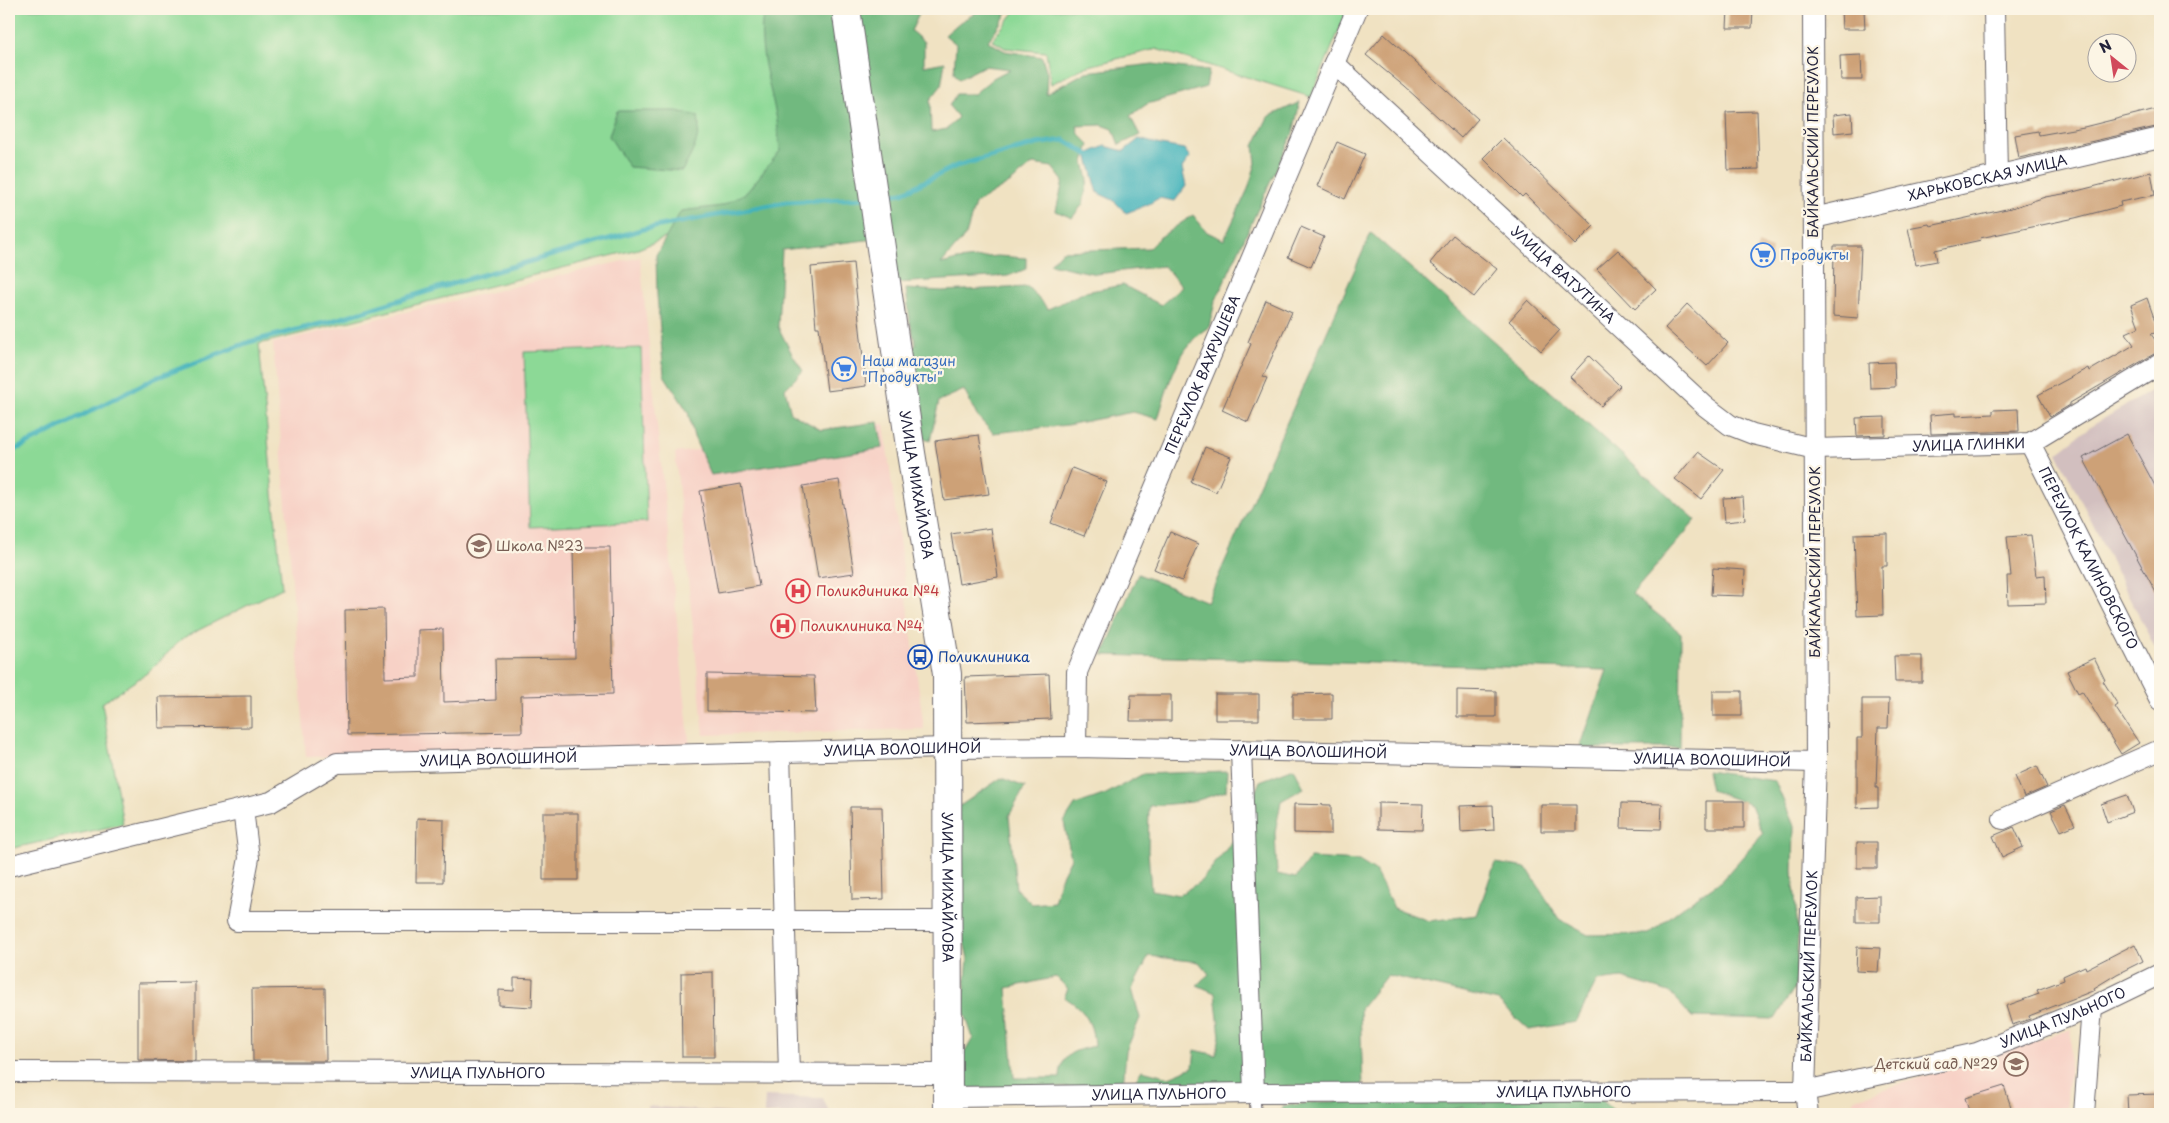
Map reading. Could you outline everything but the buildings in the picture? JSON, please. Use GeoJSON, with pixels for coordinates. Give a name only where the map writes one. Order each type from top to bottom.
{"type":"FeatureCollection","features":[{"type":"Feature","properties":{"kind":"street","name":"УЛИЦА МИХАЙЛОВА"},"geometry":{"type":"LineString","coordinates":[[846,9],[875,196],[911,453],[947,674],[948,1095]]}},
{"type":"Feature","properties":{"kind":"street","name":"ПЕРЕУЛОК ВАХРУШЕВА"},"geometry":{"type":"LineString","coordinates":[[1076,747],[1077,672],[1357,9]]}},
{"type":"Feature","properties":{"kind":"street","name":"БАЙКАЛЬСКИЙ ПЕРЕУЛОК"},"geometry":{"type":"LineString","coordinates":[[1808,1114],[1805,1091],[1816,762],[1812,9]]}},
{"type":"Feature","properties":{"kind":"street"},"geometry":{"type":"LineString","coordinates":[[1994,9],[1997,176]]}},
{"type":"Feature","properties":{"kind":"street","name":"УЛИЦА ВАТУТИНА"},"geometry":{"type":"LineString","coordinates":[[1334,63],[1704,406],[1730,425],[1753,434],[1815,449]]}},
{"type":"Feature","properties":{"kind":"street","name":"ХАРЬКОВСКАЯ УЛИЦА"},"geometry":{"type":"LineString","coordinates":[[1814,218],[2160,138]]}},
{"type":"Feature","properties":{"kind":"street","name":"УЛИЦА ГЛИНКИ"},"geometry":{"type":"LineString","coordinates":[[1815,449],[2030,443],[2160,364]]}},
{"type":"Feature","properties":{"kind":"street","name":"ПЕРЕУЛОК КАЛИНОВСКОГО"},"geometry":{"type":"LineString","coordinates":[[2030,443],[2160,700]]}},
{"type":"Feature","properties":{"kind":"street","name":"УЛИЦА ВОЛОШИНОЙ"},"geometry":{"type":"LineString","coordinates":[[9,866],[271,802],[338,763],[947,748],[1076,747],[1816,762]]}},
{"type":"Feature","properties":{"kind":"street"},"geometry":{"type":"LineString","coordinates":[[1241,750],[1254,1093]]}},
{"type":"Feature","properties":{"kind":"street"},"geometry":{"type":"LineString","coordinates":[[2003,819],[2160,750]]}},
{"type":"Feature","properties":{"kind":"street"},"geometry":{"type":"LineString","coordinates":[[780,752],[789,1074]]}},
{"type":"Feature","properties":{"kind":"street"},"geometry":{"type":"LineString","coordinates":[[243,810],[249,858],[237,920],[947,921]]}},
{"type":"Feature","properties":{"kind":"street","name":"УЛИЦА ПУЛЬНОГО"},"geometry":{"type":"LineString","coordinates":[[9,1072],[789,1074],[948,1095],[1805,1091],[1977,1053],[2092,1007],[2160,974]]}},
{"type":"Feature","properties":{"kind":"street"},"geometry":{"type":"LineString","coordinates":[[2084,1114],[2092,1007]]}},
{"type":"Feature","properties":{"kind":"lane"},"geometry":{"type":"LineString","coordinates":[[1254,1093],[1256,1114]]}},
{"type":"Feature","properties":{"kind":"shaded area","name":"Школа №23"},"geometry":{"type":"Polygon","coordinates":[[[640,257],[690,749],[306,757],[273,343],[640,257]]]}},
{"type":"Feature","properties":{"kind":"shaded area"},"geometry":{"type":"Polygon","coordinates":[[[2160,385],[2160,658],[2057,453],[2090,427],[2160,385]]]}},
{"type":"Feature","properties":{"kind":"shaded area","name":"Поликдиника №4"},"geometry":{"type":"Polygon","coordinates":[[[884,424],[924,729],[704,735],[675,453],[884,424]]]}},
{"type":"Feature","properties":{"kind":"shaded area","name":"Детский сад №29"},"geometry":{"type":"Polygon","coordinates":[[[2072,1029],[2066,1114],[1854,1114],[1853,1099],[2072,1029]]]}},
{"type":"Feature","properties":{"kind":"shaded area"},"geometry":{"type":"Polygon","coordinates":[[[765,1096],[823,1098],[830,1114],[764,1114],[765,1096]]]}},
{"type":"Feature","properties":{"kind":"shaded area"},"geometry":{"type":"Polygon","coordinates":[[[647,1106],[743,1114],[647,1114],[647,1106]]]}},
{"type":"Feature","properties":{"kind":"green space"},"geometry":{"type":"Polygon","coordinates":[[[9,9],[836,9],[863,156],[638,249],[259,344],[282,588],[183,638],[147,673],[102,703],[123,824],[9,849],[9,9]]]}},
{"type":"Feature","properties":{"kind":"green space"},"geometry":{"type":"Polygon","coordinates":[[[764,9],[836,9],[875,239],[782,250],[778,327],[803,371],[785,389],[791,413],[821,430],[878,422],[883,448],[711,475],[694,437],[688,412],[664,375],[657,295],[656,255],[681,211],[722,206],[747,192],[780,151],[777,120],[763,51],[762,23],[764,9]]]}},
{"type":"Feature","properties":{"kind":"green space"},"geometry":{"type":"Polygon","coordinates":[[[850,9],[925,9],[921,10],[911,31],[924,42],[924,66],[945,62],[941,86],[930,100],[931,132],[947,129],[958,117],[949,106],[956,94],[974,94],[993,78],[1010,69],[984,66],[959,79],[954,73],[956,44],[945,35],[960,22],[974,14],[975,9],[1010,9],[988,41],[1005,51],[1042,57],[1047,73],[1046,94],[1086,72],[1153,64],[1209,71],[1206,87],[1147,104],[1130,116],[1140,135],[1119,145],[1113,129],[1102,125],[1077,126],[1079,134],[1089,144],[1084,162],[1088,180],[1083,204],[1072,218],[1056,211],[1063,181],[1052,167],[1033,164],[1011,182],[975,204],[966,235],[941,264],[957,260],[997,256],[1026,258],[1026,269],[1008,276],[896,283],[850,9]]]}},
{"type":"Feature","properties":{"kind":"green space"},"geometry":{"type":"Polygon","coordinates":[[[1017,9],[1348,9],[1311,97],[1156,49],[1085,67],[1051,84],[1046,52],[1005,48],[992,40],[1017,9]]]}},
{"type":"Feature","properties":{"kind":"green space"},"geometry":{"type":"Polygon","coordinates":[[[1300,102],[1293,133],[1215,302],[1209,327],[1189,344],[1182,355],[1170,380],[1158,419],[1133,412],[1067,425],[993,433],[977,416],[964,390],[939,401],[930,441],[919,437],[907,351],[916,345],[910,322],[906,289],[942,291],[1028,287],[1048,309],[1085,292],[1123,285],[1161,305],[1182,287],[1164,266],[1096,274],[1050,264],[1062,251],[1149,248],[1159,238],[1193,215],[1207,232],[1224,240],[1248,189],[1256,163],[1254,146],[1268,117],[1300,102]]]}},
{"type":"Feature","properties":{"kind":"green space"},"geometry":{"type":"Polygon","coordinates":[[[617,111],[677,111],[698,116],[699,131],[697,138],[693,151],[682,171],[629,167],[609,136],[617,111]]]}},
{"type":"Feature","properties":{"kind":"green space"},"geometry":{"type":"Polygon","coordinates":[[[1371,233],[1696,520],[1632,594],[1681,633],[1680,748],[1580,748],[1607,670],[1103,655],[1138,574],[1207,602],[1371,233]]]}},
{"type":"Feature","properties":{"kind":"green space"},"geometry":{"type":"Polygon","coordinates":[[[641,348],[647,522],[530,527],[524,352],[641,348]]]}},
{"type":"Feature","properties":{"kind":"green space"},"geometry":{"type":"Polygon","coordinates":[[[1294,768],[1304,788],[1281,801],[1275,833],[1277,874],[1296,878],[1310,858],[1359,861],[1375,871],[1394,908],[1429,921],[1477,915],[1495,863],[1527,868],[1559,919],[1588,935],[1649,934],[1680,909],[1721,881],[1763,834],[1751,805],[1711,790],[1707,771],[1775,781],[1794,826],[1793,871],[1798,935],[1795,987],[1775,1019],[1692,1017],[1669,992],[1622,978],[1597,981],[1576,1022],[1529,1030],[1498,1001],[1387,975],[1360,1009],[1363,1086],[1147,1088],[1136,1079],[1142,1070],[1169,1077],[1193,1067],[1195,1050],[1216,1055],[1220,1036],[1215,993],[1197,985],[1209,974],[1199,962],[1149,956],[1132,989],[1140,1018],[1126,1051],[1123,1087],[963,1089],[961,1059],[973,1038],[963,1008],[968,959],[961,927],[961,860],[954,810],[1001,778],[1025,787],[1009,816],[1016,889],[1032,904],[1054,902],[1060,880],[1071,858],[1064,822],[1075,805],[1106,794],[1143,774],[1227,771],[1226,791],[1192,802],[1149,806],[1148,851],[1151,890],[1179,895],[1201,881],[1236,837],[1260,781],[1294,768]],[[1056,977],[1007,988],[1014,1078],[1060,1078],[1063,1064],[1069,1055],[1094,1046],[1092,1030],[1086,1017],[1077,1006],[1064,997],[1068,989],[1056,977]]]}},
{"type":"Feature","properties":{"kind":"green space"},"geometry":{"type":"Polygon","coordinates":[[[1597,1096],[1618,1114],[1469,1114],[1463,1107],[1430,1114],[1279,1114],[1284,1106],[1318,1102],[1597,1096]]]}},
{"type":"Feature","properties":{"kind":"water"},"geometry":{"type":"Polygon","coordinates":[[[1139,139],[1184,149],[1190,157],[1182,168],[1186,186],[1175,201],[1159,198],[1126,213],[1113,200],[1098,193],[1087,154],[1105,146],[1124,151],[1139,139]]]}},
{"type":"Feature","properties":{"kind":"waterway"},"geometry":{"type":"LineString","coordinates":[[882,196],[902,193],[956,166],[1037,144],[1064,140],[1087,154]]}},
{"type":"Feature","properties":{"kind":"waterway"},"geometry":{"type":"LineString","coordinates":[[9,453],[153,379],[249,342],[332,321],[461,281],[644,229],[786,202],[866,198]]}},
{"type":"Feature","properties":{"kind":"place","name":"Продукты"},"geometry":{"type":"Point","coordinates":[1763,255]}},
{"type":"Feature","properties":{"kind":"place","name":"Наш магазин \"Продукты\""},"geometry":{"type":"Point","coordinates":[844,369]}},
{"type":"Feature","properties":{"kind":"place","name":"Школа №23"},"geometry":{"type":"Point","coordinates":[479,546]}},
{"type":"Feature","properties":{"kind":"place","name":"Поликдиника №4"},"geometry":{"type":"Point","coordinates":[798,591]}},
{"type":"Feature","properties":{"kind":"place","name":"Поликлиника №4"},"geometry":{"type":"Point","coordinates":[783,626]}},
{"type":"Feature","properties":{"kind":"place","name":"Поликлиника"},"geometry":{"type":"Point","coordinates":[920,657]}},
{"type":"Feature","properties":{"kind":"place","name":"Детский сад №29"},"geometry":{"type":"Point","coordinates":[2016,1064]}}]}
